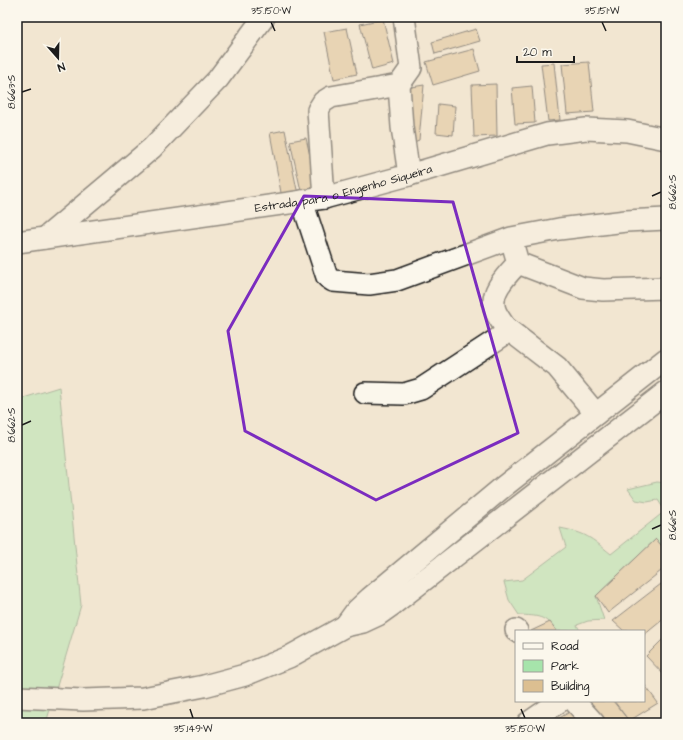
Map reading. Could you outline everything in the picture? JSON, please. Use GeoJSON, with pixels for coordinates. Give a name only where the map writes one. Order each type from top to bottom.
{"type":"FeatureCollection","features":[{"type":"Feature","properties":{"kind":"street"},"geometry":{"type":"LineString","coordinates":[[45,238],[152,148],[218,79],[264,17]]}},
{"type":"Feature","properties":{"kind":"street"},"geometry":{"type":"LineString","coordinates":[[404,17],[411,68],[399,85],[402,127],[409,175]]}},
{"type":"Feature","properties":{"kind":"street"},"geometry":{"type":"LineString","coordinates":[[324,198],[318,110],[323,102],[331,97],[399,85]]}},
{"type":"Feature","properties":{"kind":"street","name":"Estrada para o Engenho Siqueira"},"geometry":{"type":"LineString","coordinates":[[17,242],[324,198],[409,175],[547,134],[593,129],[627,131],[666,139]]}},
{"type":"Feature","properties":{"kind":"street"},"geometry":{"type":"LineString","coordinates":[[302,201],[327,277],[333,281],[369,284],[398,280],[511,238],[559,229],[626,221],[666,219]]}},
{"type":"Feature","properties":{"kind":"street"},"geometry":{"type":"LineString","coordinates":[[511,238],[518,263]]}},
{"type":"Feature","properties":{"kind":"street"},"geometry":{"type":"LineString","coordinates":[[518,263],[583,288],[603,290],[666,288]]}},
{"type":"Feature","properties":{"kind":"street"},"geometry":{"type":"LineString","coordinates":[[518,263],[503,280],[498,289],[494,304],[495,311],[505,327],[557,367],[596,414]]}},
{"type":"Feature","properties":{"kind":"street"},"geometry":{"type":"LineString","coordinates":[[365,392],[404,394],[420,389],[502,336],[505,327]]}},
{"type":"Feature","properties":{"kind":"street"},"geometry":{"type":"LineString","coordinates":[[345,626],[356,611],[370,598],[504,487],[666,359]]}},
{"type":"Feature","properties":{"kind":"street"},"geometry":{"type":"LineString","coordinates":[[17,697],[83,700],[143,698],[204,686],[245,675],[282,660],[345,626],[362,622],[378,615],[666,392]]}},
{"type":"Feature","properties":{"kind":"street"},"geometry":{"type":"LineString","coordinates":[[504,487],[518,507]]}},
{"type":"Feature","properties":{"kind":"street"},"geometry":{"type":"LineString","coordinates":[[528,723],[559,702]]}},
{"type":"Feature","properties":{"kind":"street"},"geometry":{"type":"LineString","coordinates":[[575,702],[594,723]]}},
{"type":"Feature","properties":{"kind":"highlighted area"},"geometry":{"type":"Polygon","coordinates":[[[304,196],[453,202],[518,433],[376,500],[245,431],[228,331],[304,196]]]}},
{"type":"Feature","properties":{"kind":"green space"},"geometry":{"type":"Polygon","coordinates":[[[59,387],[81,605],[46,723],[17,723],[17,400],[59,387]]]}},
{"type":"Feature","properties":{"kind":"green space"},"geometry":{"type":"Polygon","coordinates":[[[657,482],[666,483],[666,551],[656,539],[596,596],[604,620],[588,621],[577,625],[580,630],[556,630],[540,617],[519,615],[509,600],[504,582],[522,580],[566,547],[560,528],[587,536],[611,554],[665,511],[658,500],[647,502],[636,500],[628,489],[657,482]]]}},
{"type":"Feature","properties":{"kind":"building"},"geometry":{"type":"Polygon","coordinates":[[[383,19],[394,64],[372,70],[360,24],[383,19]]]}},
{"type":"Feature","properties":{"kind":"building"},"geometry":{"type":"Polygon","coordinates":[[[347,28],[357,74],[334,79],[324,32],[347,28]]]}},
{"type":"Feature","properties":{"kind":"building"},"geometry":{"type":"Polygon","coordinates":[[[476,29],[480,41],[435,54],[432,42],[476,29]]]}},
{"type":"Feature","properties":{"kind":"building"},"geometry":{"type":"Polygon","coordinates":[[[474,49],[480,71],[433,85],[426,62],[474,49]]]}},
{"type":"Feature","properties":{"kind":"building"},"geometry":{"type":"Polygon","coordinates":[[[589,62],[594,112],[567,114],[562,64],[589,62]]]}},
{"type":"Feature","properties":{"kind":"building"},"geometry":{"type":"Polygon","coordinates":[[[554,63],[560,120],[548,121],[541,64],[554,63]]]}},
{"type":"Feature","properties":{"kind":"building"},"geometry":{"type":"Polygon","coordinates":[[[496,84],[497,136],[474,137],[472,85],[496,84]]]}},
{"type":"Feature","properties":{"kind":"building"},"geometry":{"type":"Polygon","coordinates":[[[424,85],[419,140],[414,142],[406,88],[424,85]]]}},
{"type":"Feature","properties":{"kind":"building"},"geometry":{"type":"Polygon","coordinates":[[[532,86],[535,123],[515,124],[512,88],[532,86]]]}},
{"type":"Feature","properties":{"kind":"building"},"geometry":{"type":"Polygon","coordinates":[[[438,104],[455,106],[453,135],[436,133],[438,104]]]}},
{"type":"Feature","properties":{"kind":"building"},"geometry":{"type":"Polygon","coordinates":[[[285,130],[298,195],[282,198],[270,133],[285,130]]]}},
{"type":"Feature","properties":{"kind":"building"},"geometry":{"type":"Polygon","coordinates":[[[306,138],[317,188],[301,191],[290,141],[306,138]]]}},
{"type":"Feature","properties":{"kind":"building"},"geometry":{"type":"Polygon","coordinates":[[[656,539],[666,551],[666,567],[608,613],[596,596],[656,539]]]}},
{"type":"Feature","properties":{"kind":"building"},"geometry":{"type":"Polygon","coordinates":[[[661,584],[666,590],[666,617],[645,634],[645,630],[623,630],[613,621],[661,584]]]}},
{"type":"Feature","properties":{"kind":"building"},"geometry":{"type":"Polygon","coordinates":[[[550,622],[556,630],[533,630],[550,622]]]}},
{"type":"Feature","properties":{"kind":"building"},"geometry":{"type":"Polygon","coordinates":[[[666,636],[666,675],[665,676],[646,656],[666,636]]]}},
{"type":"Feature","properties":{"kind":"building"},"geometry":{"type":"Polygon","coordinates":[[[645,685],[658,703],[629,721],[615,702],[645,702],[645,685]]]}},
{"type":"Feature","properties":{"kind":"building"},"geometry":{"type":"Polygon","coordinates":[[[588,702],[614,702],[629,721],[628,723],[606,723],[588,702]]]}},
{"type":"Feature","properties":{"kind":"building"},"geometry":{"type":"Polygon","coordinates":[[[573,710],[579,723],[551,723],[573,710]]]}}]}
